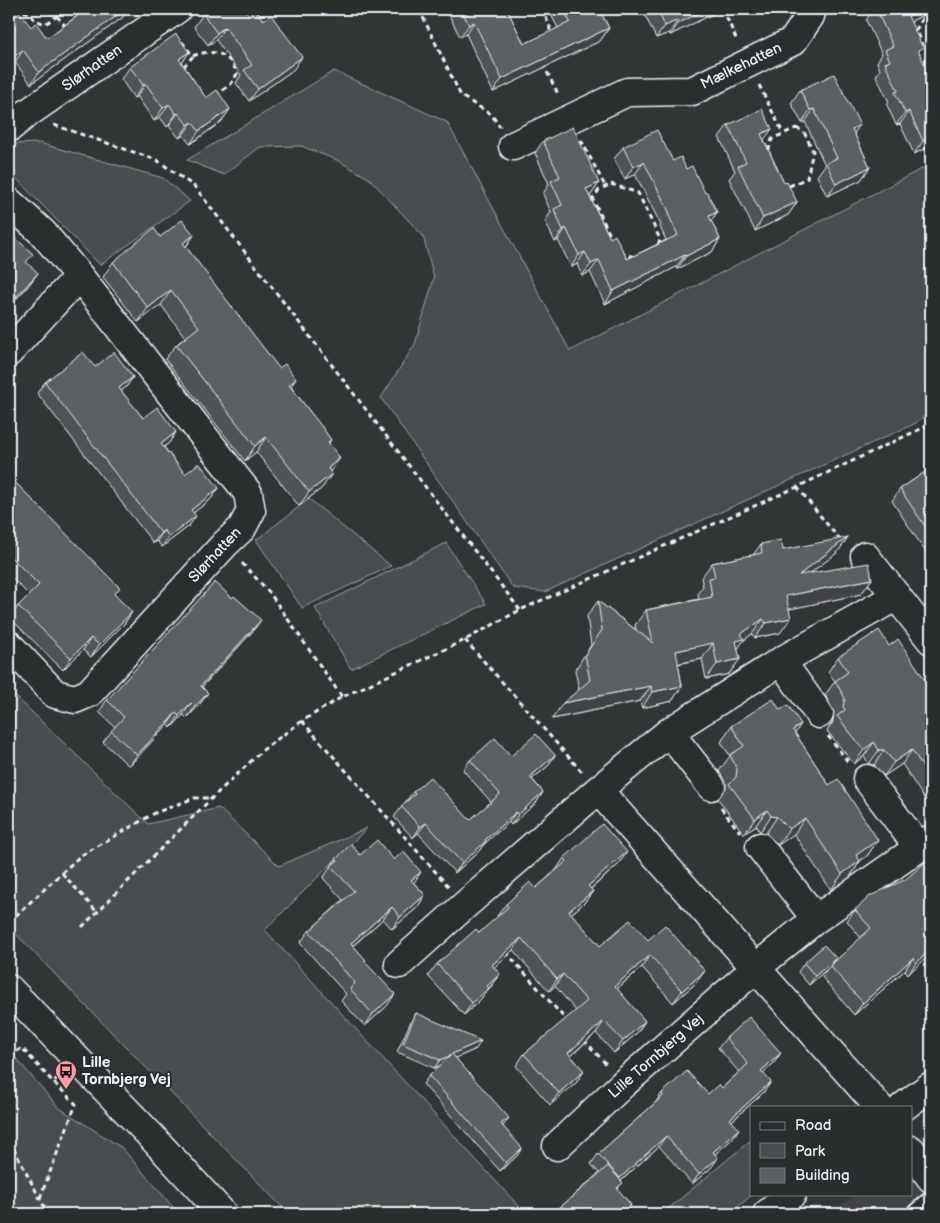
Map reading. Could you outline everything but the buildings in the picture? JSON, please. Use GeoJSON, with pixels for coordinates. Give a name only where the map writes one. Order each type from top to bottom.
{"type":"FeatureCollection","features":[{"type":"Feature","properties":{"kind":"street","name":"Mælkehatten"},"geometry":{"type":"LineString","coordinates":[[513,146],[627,92],[692,91],[792,41],[810,16],[812,9]]}},
{"type":"Feature","properties":{"kind":"street","name":"Slørhatten"},"geometry":{"type":"LineString","coordinates":[[17,121],[170,14]]}},
{"type":"Feature","properties":{"kind":"street","name":"Slørhatten"},"geometry":{"type":"LineString","coordinates":[[9,202],[43,233],[79,276],[248,493],[251,511],[242,528],[225,544],[89,693],[75,699],[56,694],[9,645]]}},
{"type":"Feature","properties":{"kind":"street"},"geometry":{"type":"LineString","coordinates":[[9,352],[79,276]]}},
{"type":"Feature","properties":{"kind":"street"},"geometry":{"type":"LineString","coordinates":[[866,556],[931,640]]}},
{"type":"Feature","properties":{"kind":"street"},"geometry":{"type":"LineString","coordinates":[[400,964],[465,905],[668,732],[781,662],[897,596]]}},
{"type":"Feature","properties":{"kind":"street"},"geometry":{"type":"LineString","coordinates":[[781,662],[819,714]]}},
{"type":"Feature","properties":{"kind":"street"},"geometry":{"type":"LineString","coordinates":[[668,732],[711,786]]}},
{"type":"Feature","properties":{"kind":"street","name":"Lille Tornbjerg Vej"},"geometry":{"type":"LineString","coordinates":[[557,1146],[623,1084],[757,967],[816,919],[925,844],[866,779]]}},
{"type":"Feature","properties":{"kind":"street"},"geometry":{"type":"LineString","coordinates":[[598,790],[757,967],[878,1106]]}},
{"type":"Feature","properties":{"kind":"street"},"geometry":{"type":"LineString","coordinates":[[760,847],[816,919]]}},
{"type":"Feature","properties":{"kind":"street"},"geometry":{"type":"LineString","coordinates":[[9,989],[151,1136],[223,1214]]}},
{"type":"Feature","properties":{"kind":"street"},"geometry":{"type":"LineString","coordinates":[[905,1106],[931,1086]]}},
{"type":"Feature","properties":{"kind":"street"},"geometry":{"type":"LineString","coordinates":[[151,1136],[243,1214]]}},
{"type":"Feature","properties":{"kind":"street"},"geometry":{"type":"LineString","coordinates":[[912,1151],[931,1178]]}},
{"type":"Feature","properties":{"kind":"street"},"geometry":{"type":"LineString","coordinates":[[767,1214],[790,1196]]}},
{"type":"Feature","properties":{"kind":"lane"},"geometry":{"type":"LineString","coordinates":[[913,1214],[931,1198]]}},
{"type":"Feature","properties":{"kind":"path"},"geometry":{"type":"LineString","coordinates":[[15,9],[29,13],[35,20],[45,24],[65,9]]}},
{"type":"Feature","properties":{"kind":"path"},"geometry":{"type":"LineString","coordinates":[[419,9],[461,96],[491,114],[513,146]]}},
{"type":"Feature","properties":{"kind":"path"},"geometry":{"type":"LineString","coordinates":[[542,9],[550,27],[546,40]]}},
{"type":"Feature","properties":{"kind":"path"},"geometry":{"type":"LineString","coordinates":[[919,51],[922,42],[916,30],[922,19],[930,15],[925,9]]}},
{"type":"Feature","properties":{"kind":"path"},"geometry":{"type":"LineString","coordinates":[[170,14],[193,56]]}},
{"type":"Feature","properties":{"kind":"path"},"geometry":{"type":"LineString","coordinates":[[57,16],[69,30]]}},
{"type":"Feature","properties":{"kind":"path"},"geometry":{"type":"LineString","coordinates":[[184,73],[184,65],[193,56],[203,52],[228,57],[234,65],[237,74],[231,84],[208,100]]}},
{"type":"Feature","properties":{"kind":"path"},"geometry":{"type":"LineString","coordinates":[[17,121],[157,160],[195,187],[520,610]]}},
{"type":"Feature","properties":{"kind":"path"},"geometry":{"type":"LineString","coordinates":[[796,128],[804,132],[814,151],[807,178],[785,188],[779,185],[766,160],[772,139],[783,133],[796,128]]}},
{"type":"Feature","properties":{"kind":"path"},"geometry":{"type":"LineString","coordinates":[[611,184],[638,193],[660,238],[656,252],[638,259],[617,250],[593,199],[599,190],[606,186],[611,184]]}},
{"type":"Feature","properties":{"kind":"path"},"geometry":{"type":"LineString","coordinates":[[82,927],[264,749],[302,721],[342,697],[465,640],[520,610],[797,487],[931,424]]}},
{"type":"Feature","properties":{"kind":"path"},"geometry":{"type":"LineString","coordinates":[[797,487],[853,556],[866,556]]}},
{"type":"Feature","properties":{"kind":"path"},"geometry":{"type":"LineString","coordinates":[[225,544],[269,592],[342,697]]}},
{"type":"Feature","properties":{"kind":"path"},"geometry":{"type":"LineString","coordinates":[[465,640],[598,790]]}},
{"type":"Feature","properties":{"kind":"path"},"geometry":{"type":"LineString","coordinates":[[819,714],[817,722],[859,776],[866,779]]}},
{"type":"Feature","properties":{"kind":"path"},"geometry":{"type":"LineString","coordinates":[[711,786],[710,793],[751,847],[760,847]]}},
{"type":"Feature","properties":{"kind":"path"},"geometry":{"type":"LineString","coordinates":[[9,922],[80,856],[155,813],[194,798],[212,798]]}},
{"type":"Feature","properties":{"kind":"path"},"geometry":{"type":"LineString","coordinates":[[62,873],[97,912]]}},
{"type":"Feature","properties":{"kind":"path"},"geometry":{"type":"LineString","coordinates":[[9,1056],[13,1054]]}},
{"type":"Feature","properties":{"kind":"path"},"geometry":{"type":"LineString","coordinates":[[40,1198],[76,1104],[54,1082]]}},
{"type":"Feature","properties":{"kind":"path"},"geometry":{"type":"LineString","coordinates":[[9,1140],[48,1214]]}},
{"type":"Feature","properties":{"kind":"path"},"geometry":{"type":"LineString","coordinates":[[9,1207],[14,1214]]}},
{"type":"Feature","properties":{"kind":"shaded area"},"geometry":{"type":"Polygon","coordinates":[[[931,1127],[931,1214],[831,1214],[852,1196],[912,1196],[912,1144],[931,1127]]]}},
{"type":"Feature","properties":{"kind":"green space"},"geometry":{"type":"Polygon","coordinates":[[[334,71],[447,122],[570,351],[931,164],[931,340],[926,349],[931,410],[916,423],[545,592],[513,588],[381,398],[415,344],[434,278],[423,236],[370,179],[339,161],[301,146],[260,147],[224,175],[187,160],[334,71]]]}},
{"type":"Feature","properties":{"kind":"green space"},"geometry":{"type":"Polygon","coordinates":[[[39,143],[163,178],[190,201],[100,265],[9,171],[9,148],[12,144],[39,143]]]}},
{"type":"Feature","properties":{"kind":"green space"},"geometry":{"type":"Polygon","coordinates":[[[309,499],[391,566],[302,608],[256,540],[309,499]]]}},
{"type":"Feature","properties":{"kind":"green space"},"geometry":{"type":"Polygon","coordinates":[[[446,543],[486,604],[351,669],[315,608],[446,543]]]}},
{"type":"Feature","properties":{"kind":"green space"},"geometry":{"type":"Polygon","coordinates":[[[9,690],[148,824],[219,808],[279,866],[367,828],[265,930],[526,1214],[289,1214],[9,927],[9,690]]]}},
{"type":"Feature","properties":{"kind":"green space"},"geometry":{"type":"Polygon","coordinates":[[[9,1050],[58,1107],[122,1148],[179,1214],[9,1214],[9,1050]]]}},
{"type":"Feature","properties":{"kind":"green space"},"geometry":{"type":"Polygon","coordinates":[[[750,1141],[751,1196],[730,1214],[662,1214],[750,1141]]]}},
{"type":"Feature","properties":{"kind":"place","name":"Lille Tornbjerg Vej"},"geometry":{"type":"Point","coordinates":[66,1090]}}]}
